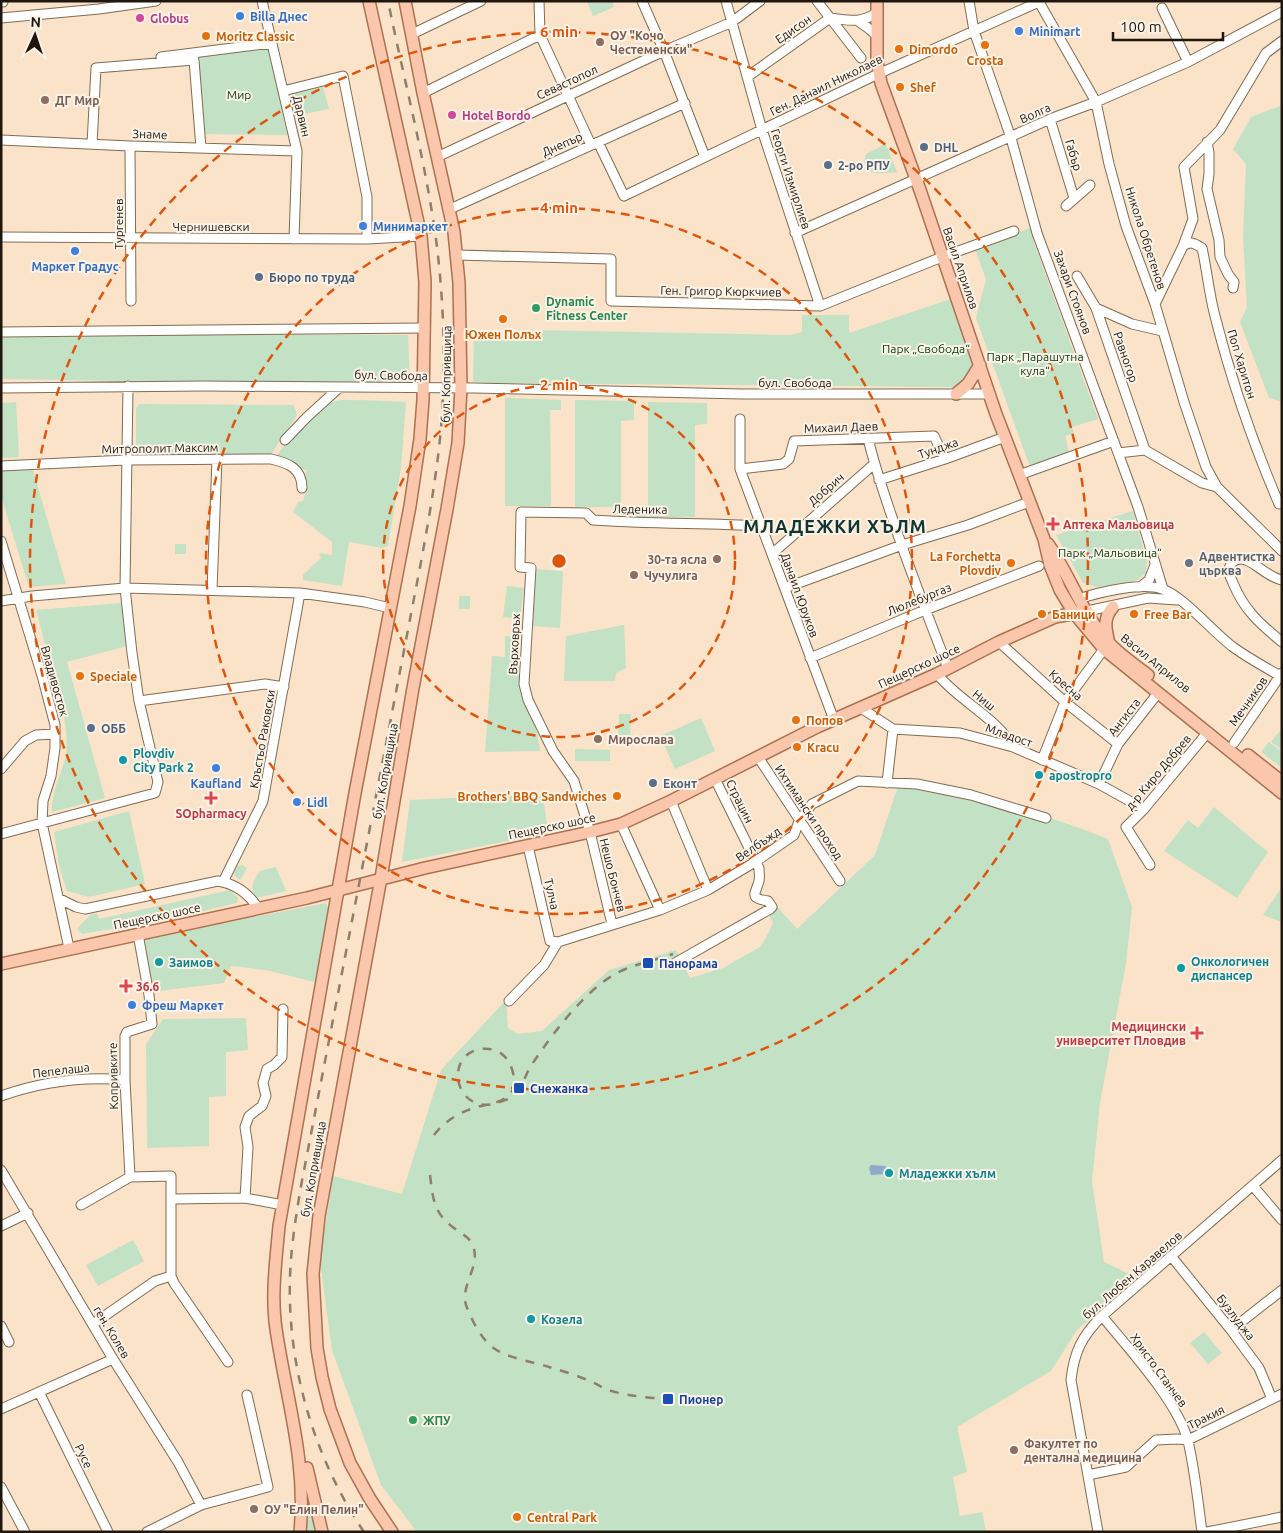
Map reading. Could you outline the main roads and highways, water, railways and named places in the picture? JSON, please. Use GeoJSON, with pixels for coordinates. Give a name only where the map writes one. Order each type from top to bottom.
{"type":"FeatureCollection","features":[{"type":"Feature","properties":{"kind":"main road","name":"бул. Копривщица"},"geometry":{"type":"LineString","coordinates":[[300,1532],[302,1482],[291,1403],[276,1327],[275,1272],[283,1205],[355,792],[416,467],[424,388],[425,282],[421,236],[369,1]]}},
{"type":"Feature","properties":{"kind":"main road","name":"бул. Копривщица"},"geometry":{"type":"LineString","coordinates":[[392,1532],[356,1475],[335,1424],[319,1364],[313,1291],[314,1252],[319,1216],[458,443],[461,388],[459,283],[456,255],[450,209],[437,157],[405,1]]}},
{"type":"Feature","properties":{"kind":"main road","name":"Васил Априлов"},"geometry":{"type":"LineString","coordinates":[[877,7],[878,74],[1019,475],[1024,504],[1044,539],[1060,590],[1106,646],[1158,693],[1282,793]]}},
{"type":"Feature","properties":{"kind":"main road"},"geometry":{"type":"LineString","coordinates":[[956,394],[968,384],[980,365]]}},
{"type":"Feature","properties":{"kind":"main road","name":"Пещерско шосе"},"geometry":{"type":"LineString","coordinates":[[1,964],[339,891],[381,878],[622,824],[834,720],[937,674],[999,642],[1056,617],[1074,606],[1087,611]]}},
{"type":"Feature","properties":{"kind":"main road"},"geometry":{"type":"LineString","coordinates":[[1106,646],[1105,624],[1108,612],[1113,606]]}},
{"type":"Feature","properties":{"kind":"main road","name":"Васил Априлов"},"geometry":{"type":"LineString","coordinates":[[1087,611],[1106,646],[1282,782]]}},
{"type":"Feature","properties":{"kind":"main road"},"geometry":{"type":"LineString","coordinates":[[291,1403],[322,1532]]}},
{"type":"Feature","properties":{"kind":"main road"},"geometry":{"type":"LineString","coordinates":[[384,1521],[396,1532]]}},
{"type":"Feature","properties":{"kind":"water"},"geometry":{"type":"Polygon","coordinates":[[[871,1165],[886,1166],[885,1174],[871,1175],[869,1168],[871,1165]]]}},
{"type":"Feature","properties":{"kind":"railway"},"geometry":{"type":"LineString","coordinates":[[364,1532],[346,1503],[331,1473],[307,1410],[293,1344],[290,1277],[301,1186],[421,562],[435,479],[441,428],[443,333],[436,239],[420,149],[388,1]]}},
{"type":"Feature","properties":{"kind":"railway"},"geometry":{"type":"LineString","coordinates":[[434,1135],[442,1126],[457,1115],[462,1112],[488,1105],[492,1103],[501,1100],[509,1095],[514,1087],[512,1070],[503,1055],[488,1049],[469,1053],[462,1061],[458,1071],[458,1081],[462,1091],[469,1099],[480,1104],[493,1104],[507,1100],[519,1090],[529,1069],[558,1028],[593,990],[612,976],[626,969],[673,954]]}},
{"type":"Feature","properties":{"kind":"railway"},"geometry":{"type":"LineString","coordinates":[[430,1175],[433,1198],[438,1211],[447,1222],[467,1237],[473,1246],[475,1253],[473,1268],[466,1290],[466,1305],[478,1329],[490,1345],[507,1355],[571,1374],[615,1392],[650,1398],[696,1401]]}},
{"type":"Feature","properties":{"kind":"place","name":"Billa Днес"},"geometry":{"type":"Point","coordinates":[240,16]}},
{"type":"Feature","properties":{"kind":"place","name":"Globus"},"geometry":{"type":"Point","coordinates":[140,18]}},
{"type":"Feature","properties":{"kind":"place","name":"Minimart"},"geometry":{"type":"Point","coordinates":[1019,31]}},
{"type":"Feature","properties":{"kind":"place","name":"Moritz Classic"},"geometry":{"type":"Point","coordinates":[206,36]}},
{"type":"Feature","properties":{"kind":"place","name":"ОУ \"Кочо Честеменски\""},"geometry":{"type":"Point","coordinates":[600,42]}},
{"type":"Feature","properties":{"kind":"place","name":"Crosta"},"geometry":{"type":"Point","coordinates":[985,45]}},
{"type":"Feature","properties":{"kind":"place","name":"Dimordo"},"geometry":{"type":"Point","coordinates":[899,49]}},
{"type":"Feature","properties":{"kind":"place","name":"Shef"},"geometry":{"type":"Point","coordinates":[900,87]}},
{"type":"Feature","properties":{"kind":"place","name":"ДГ Мир"},"geometry":{"type":"Point","coordinates":[45,100]}},
{"type":"Feature","properties":{"kind":"place","name":"Hotel Bordo"},"geometry":{"type":"Point","coordinates":[452,115]}},
{"type":"Feature","properties":{"kind":"place","name":"DHL"},"geometry":{"type":"Point","coordinates":[924,147]}},
{"type":"Feature","properties":{"kind":"place","name":"2-ро РПУ"},"geometry":{"type":"Point","coordinates":[828,165]}},
{"type":"Feature","properties":{"kind":"place","name":"Минимаркет"},"geometry":{"type":"Point","coordinates":[363,226]}},
{"type":"Feature","properties":{"kind":"place","name":"Маркет Градус"},"geometry":{"type":"Point","coordinates":[75,251]}},
{"type":"Feature","properties":{"kind":"place","name":"Бюро по труда"},"geometry":{"type":"Point","coordinates":[259,277]}},
{"type":"Feature","properties":{"kind":"place","name":"Dynamic Fitness Center"},"geometry":{"type":"Point","coordinates":[536,308]}},
{"type":"Feature","properties":{"kind":"place","name":"Южен Полъх"},"geometry":{"type":"Point","coordinates":[503,319]}},
{"type":"Feature","properties":{"kind":"place","name":"Аптека Мальовица"},"geometry":{"type":"Point","coordinates":[1053,524]}},
{"type":"Feature","properties":{"kind":"place","name":"30-та ясла"},"geometry":{"type":"Point","coordinates":[717,559]}},
{"type":"Feature","properties":{"kind":"place","name":"La Forchetta Plovdiv"},"geometry":{"type":"Point","coordinates":[1011,563]}},
{"type":"Feature","properties":{"kind":"place","name":"Адвентистка църква"},"geometry":{"type":"Point","coordinates":[1189,563]}},
{"type":"Feature","properties":{"kind":"place","name":"Чучулига"},"geometry":{"type":"Point","coordinates":[634,575]}},
{"type":"Feature","properties":{"kind":"place","name":"Баници"},"geometry":{"type":"Point","coordinates":[1042,614]}},
{"type":"Feature","properties":{"kind":"place","name":"Free Bar"},"geometry":{"type":"Point","coordinates":[1134,614]}},
{"type":"Feature","properties":{"kind":"place","name":"Speciale"},"geometry":{"type":"Point","coordinates":[80,676]}},
{"type":"Feature","properties":{"kind":"place","name":"Попов"},"geometry":{"type":"Point","coordinates":[796,720]}},
{"type":"Feature","properties":{"kind":"place","name":"ОББ"},"geometry":{"type":"Point","coordinates":[91,728]}},
{"type":"Feature","properties":{"kind":"place","name":"Мирослава"},"geometry":{"type":"Point","coordinates":[598,739]}},
{"type":"Feature","properties":{"kind":"place","name":"Kracu"},"geometry":{"type":"Point","coordinates":[797,747]}},
{"type":"Feature","properties":{"kind":"place","name":"Plovdiv City Park 2"},"geometry":{"type":"Point","coordinates":[123,760]}},
{"type":"Feature","properties":{"kind":"place","name":"Kaufland"},"geometry":{"type":"Point","coordinates":[216,768]}},
{"type":"Feature","properties":{"kind":"place","name":"apostropro"},"geometry":{"type":"Point","coordinates":[1039,775]}},
{"type":"Feature","properties":{"kind":"place","name":"Еконт"},"geometry":{"type":"Point","coordinates":[653,783]}},
{"type":"Feature","properties":{"kind":"place","name":"Brothers' BBQ Sandwiches"},"geometry":{"type":"Point","coordinates":[617,796]}},
{"type":"Feature","properties":{"kind":"place","name":"SOpharmacy"},"geometry":{"type":"Point","coordinates":[211,798]}},
{"type":"Feature","properties":{"kind":"place","name":"Lidl"},"geometry":{"type":"Point","coordinates":[297,802]}},
{"type":"Feature","properties":{"kind":"place","name":"Заимов"},"geometry":{"type":"Point","coordinates":[159,962]}},
{"type":"Feature","properties":{"kind":"place","name":"Панорама"},"geometry":{"type":"Point","coordinates":[648,963]}},
{"type":"Feature","properties":{"kind":"place","name":"Онкологичен диспансер"},"geometry":{"type":"Point","coordinates":[1181,968]}},
{"type":"Feature","properties":{"kind":"place","name":"36.6"},"geometry":{"type":"Point","coordinates":[126,986]}},
{"type":"Feature","properties":{"kind":"place","name":"Фреш Маркет"},"geometry":{"type":"Point","coordinates":[132,1005]}},
{"type":"Feature","properties":{"kind":"place","name":"Медицински университет Пловдив"},"geometry":{"type":"Point","coordinates":[1197,1033]}},
{"type":"Feature","properties":{"kind":"place","name":"Снежанка"},"geometry":{"type":"Point","coordinates":[519,1088]}},
{"type":"Feature","properties":{"kind":"place","name":"Младежки хълм"},"geometry":{"type":"Point","coordinates":[889,1173]}},
{"type":"Feature","properties":{"kind":"place","name":"Козела"},"geometry":{"type":"Point","coordinates":[531,1319]}},
{"type":"Feature","properties":{"kind":"place","name":"Пионер"},"geometry":{"type":"Point","coordinates":[668,1399]}},
{"type":"Feature","properties":{"kind":"place","name":"ЖПУ"},"geometry":{"type":"Point","coordinates":[413,1420]}},
{"type":"Feature","properties":{"kind":"place","name":"Факултет по дентална медицина"},"geometry":{"type":"Point","coordinates":[1014,1450]}},
{"type":"Feature","properties":{"kind":"place","name":"ОУ \"Елин Пелин\""},"geometry":{"type":"Point","coordinates":[254,1509]}},
{"type":"Feature","properties":{"kind":"place","name":"Central Park"},"geometry":{"type":"Point","coordinates":[517,1517]}},
{"type":"Feature","properties":{"kind":"district","name":"МЛАДЕЖКИ ХЪЛМ"},"geometry":{"type":"Point","coordinates":[835,526]}},
{"type":"Feature","properties":{"kind":"park label","name":"Мир"},"geometry":{"type":"Point","coordinates":[239,94]}},
{"type":"Feature","properties":{"kind":"park label","name":"Парк „Свобода“"},"geometry":{"type":"Point","coordinates":[926,348]}},
{"type":"Feature","properties":{"kind":"park label","name":"Парк „Парашутна кула“"},"geometry":{"type":"Point","coordinates":[1035,363]}},
{"type":"Feature","properties":{"kind":"park label","name":"Парк „Мальовица“"},"geometry":{"type":"Point","coordinates":[1110,552]}}]}
